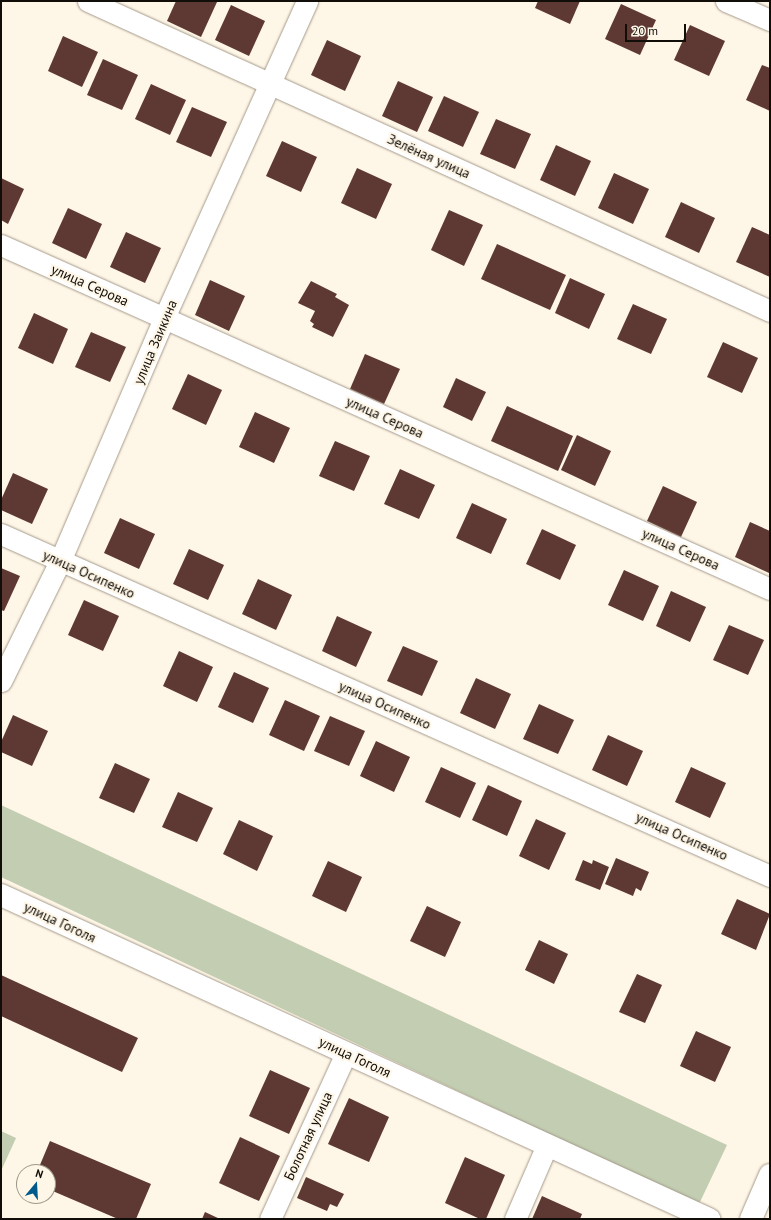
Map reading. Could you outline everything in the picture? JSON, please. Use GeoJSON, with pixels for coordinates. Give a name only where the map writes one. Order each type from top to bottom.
{"type":"FeatureCollection","features":[{"type":"Feature","properties":{"kind":"main road","name":"улица Гоголя"},"geometry":{"type":"LineString","coordinates":[[1,895],[709,1219]]}},
{"type":"Feature","properties":{"kind":"main road"},"geometry":{"type":"LineString","coordinates":[[751,1219],[770,1175]]}},
{"type":"Feature","properties":{"kind":"street","name":"Зелёная улица"},"geometry":{"type":"LineString","coordinates":[[88,1],[770,311]]}},
{"type":"Feature","properties":{"kind":"street","name":"улица Заикина"},"geometry":{"type":"LineString","coordinates":[[1,682],[60,562],[164,318],[307,1]]}},
{"type":"Feature","properties":{"kind":"street"},"geometry":{"type":"LineString","coordinates":[[726,1],[770,20]]}},
{"type":"Feature","properties":{"kind":"street","name":"улица Серова"},"geometry":{"type":"LineString","coordinates":[[1,245],[770,589]]}},
{"type":"Feature","properties":{"kind":"street","name":"улица Осипенко"},"geometry":{"type":"LineString","coordinates":[[1,534],[60,562],[770,876]]}},
{"type":"Feature","properties":{"kind":"street","name":"Болотная улица"},"geometry":{"type":"LineString","coordinates":[[270,1219],[346,1053]]}},
{"type":"Feature","properties":{"kind":"street"},"geometry":{"type":"LineString","coordinates":[[514,1219],[548,1145]]}},
{"type":"Feature","properties":{"kind":"green space"},"geometry":{"type":"Polygon","coordinates":[[[1,805],[727,1145],[699,1204],[1,877],[1,805]]]}},
{"type":"Feature","properties":{"kind":"green space"},"geometry":{"type":"Polygon","coordinates":[[[1,1131],[16,1138],[1,1171],[1,1131]]]}},
{"type":"Feature","properties":{"kind":"building"},"geometry":{"type":"Polygon","coordinates":[[[176,1],[217,2],[201,37],[167,21],[176,1]]]}},
{"type":"Feature","properties":{"kind":"building"},"geometry":{"type":"Polygon","coordinates":[[[538,1],[580,1],[570,24],[535,8],[538,1]]]}},
{"type":"Feature","properties":{"kind":"building"},"geometry":{"type":"Polygon","coordinates":[[[621,4],[656,20],[640,55],[605,39],[621,4]]]}},
{"type":"Feature","properties":{"kind":"building"},"geometry":{"type":"Polygon","coordinates":[[[231,5],[265,21],[249,56],[215,40],[231,5]]]}},
{"type":"Feature","properties":{"kind":"building"},"geometry":{"type":"Polygon","coordinates":[[[690,25],[725,41],[709,76],[674,60],[690,25]]]}},
{"type":"Feature","properties":{"kind":"building"},"geometry":{"type":"Polygon","coordinates":[[[63,36],[98,52],[82,87],[48,71],[63,36]]]}},
{"type":"Feature","properties":{"kind":"building"},"geometry":{"type":"Polygon","coordinates":[[[327,40],[361,56],[345,91],[311,75],[327,40]]]}},
{"type":"Feature","properties":{"kind":"building"},"geometry":{"type":"Polygon","coordinates":[[[103,59],[138,75],[122,110],[87,95],[103,59]]]}},
{"type":"Feature","properties":{"kind":"building"},"geometry":{"type":"Polygon","coordinates":[[[762,65],[770,68],[770,111],[746,100],[762,65]]]}},
{"type":"Feature","properties":{"kind":"building"},"geometry":{"type":"Polygon","coordinates":[[[398,81],[433,97],[417,132],[382,116],[398,81]]]}},
{"type":"Feature","properties":{"kind":"building"},"geometry":{"type":"Polygon","coordinates":[[[151,84],[186,100],[170,135],[135,119],[151,84]]]}},
{"type":"Feature","properties":{"kind":"building"},"geometry":{"type":"Polygon","coordinates":[[[444,96],[479,112],[463,147],[428,131],[444,96]]]}},
{"type":"Feature","properties":{"kind":"building"},"geometry":{"type":"Polygon","coordinates":[[[192,107],[227,122],[211,157],[176,142],[192,107]]]}},
{"type":"Feature","properties":{"kind":"building"},"geometry":{"type":"Polygon","coordinates":[[[496,119],[531,134],[515,169],[480,154],[496,119]]]}},
{"type":"Feature","properties":{"kind":"building"},"geometry":{"type":"Polygon","coordinates":[[[282,141],[317,157],[301,192],[266,176],[282,141]]]}},
{"type":"Feature","properties":{"kind":"building"},"geometry":{"type":"Polygon","coordinates":[[[556,145],[591,161],[575,196],[540,180],[556,145]]]}},
{"type":"Feature","properties":{"kind":"building"},"geometry":{"type":"Polygon","coordinates":[[[357,168],[392,184],[376,219],[341,203],[357,168]]]}},
{"type":"Feature","properties":{"kind":"building"},"geometry":{"type":"Polygon","coordinates":[[[614,173],[649,189],[633,224],[598,208],[614,173]]]}},
{"type":"Feature","properties":{"kind":"building"},"geometry":{"type":"Polygon","coordinates":[[[1,178],[24,189],[8,224],[1,220],[1,178]]]}},
{"type":"Feature","properties":{"kind":"building"},"geometry":{"type":"Polygon","coordinates":[[[681,202],[715,218],[699,253],[665,237],[681,202]]]}},
{"type":"Feature","properties":{"kind":"building"},"geometry":{"type":"Polygon","coordinates":[[[68,208],[102,224],[86,259],[52,243],[68,208]]]}},
{"type":"Feature","properties":{"kind":"building"},"geometry":{"type":"Polygon","coordinates":[[[449,210],[483,225],[464,266],[431,250],[449,210]]]}},
{"type":"Feature","properties":{"kind":"building"},"geometry":{"type":"Polygon","coordinates":[[[752,227],[770,235],[770,277],[736,262],[752,227]]]}},
{"type":"Feature","properties":{"kind":"building"},"geometry":{"type":"Polygon","coordinates":[[[126,232],[161,248],[145,283],[110,267],[126,232]]]}},
{"type":"Feature","properties":{"kind":"building"},"geometry":{"type":"Polygon","coordinates":[[[497,244],[566,275],[550,310],[481,279],[497,244]]]}},
{"type":"Feature","properties":{"kind":"building"},"geometry":{"type":"Polygon","coordinates":[[[570,278],[605,294],[589,329],[555,313],[570,278]]]}},
{"type":"Feature","properties":{"kind":"building"},"geometry":{"type":"Polygon","coordinates":[[[210,280],[245,296],[229,331],[195,315],[210,280]]]}},
{"type":"Feature","properties":{"kind":"building"},"geometry":{"type":"Polygon","coordinates":[[[311,281],[337,294],[335,297],[349,305],[333,337],[312,327],[314,324],[310,321],[315,311],[298,303],[311,281]]]}},
{"type":"Feature","properties":{"kind":"building"},"geometry":{"type":"Polygon","coordinates":[[[633,304],[667,319],[651,354],[617,339],[633,304]]]}},
{"type":"Feature","properties":{"kind":"building"},"geometry":{"type":"Polygon","coordinates":[[[34,313],[68,329],[53,364],[18,348],[34,313]]]}},
{"type":"Feature","properties":{"kind":"building"},"geometry":{"type":"Polygon","coordinates":[[[91,332],[126,347],[110,382],[75,367],[91,332]]]}},
{"type":"Feature","properties":{"kind":"building"},"geometry":{"type":"Polygon","coordinates":[[[723,342],[758,358],[742,393],[707,377],[723,342]]]}},
{"type":"Feature","properties":{"kind":"building"},"geometry":{"type":"Polygon","coordinates":[[[365,354],[400,369],[384,404],[350,389],[365,354]]]}},
{"type":"Feature","properties":{"kind":"building"},"geometry":{"type":"Polygon","coordinates":[[[188,374],[222,390],[206,425],[172,409],[188,374]]]}},
{"type":"Feature","properties":{"kind":"building"},"geometry":{"type":"Polygon","coordinates":[[[456,378],[486,392],[472,421],[443,407],[456,378]]]}},
{"type":"Feature","properties":{"kind":"building"},"geometry":{"type":"Polygon","coordinates":[[[507,406],[573,436],[558,471],[491,441],[507,406]]]}},
{"type":"Feature","properties":{"kind":"building"},"geometry":{"type":"Polygon","coordinates":[[[255,412],[290,428],[274,463],[239,447],[255,412]]]}},
{"type":"Feature","properties":{"kind":"building"},"geometry":{"type":"Polygon","coordinates":[[[577,435],[611,451],[595,486],[561,470],[577,435]]]}},
{"type":"Feature","properties":{"kind":"building"},"geometry":{"type":"Polygon","coordinates":[[[335,441],[370,456],[354,491],[319,476],[335,441]]]}},
{"type":"Feature","properties":{"kind":"building"},"geometry":{"type":"Polygon","coordinates":[[[400,469],[435,485],[419,519],[384,504],[400,469]]]}},
{"type":"Feature","properties":{"kind":"building"},"geometry":{"type":"Polygon","coordinates":[[[13,473],[48,489],[32,524],[1,510],[1,500],[13,473]]]}},
{"type":"Feature","properties":{"kind":"building"},"geometry":{"type":"Polygon","coordinates":[[[663,486],[697,502],[681,537],[647,521],[663,486]]]}},
{"type":"Feature","properties":{"kind":"building"},"geometry":{"type":"Polygon","coordinates":[[[472,503],[507,519],[491,554],[456,538],[472,503]]]}},
{"type":"Feature","properties":{"kind":"building"},"geometry":{"type":"Polygon","coordinates":[[[120,518],[155,534],[139,569],[104,553],[120,518]]]}},
{"type":"Feature","properties":{"kind":"building"},"geometry":{"type":"Polygon","coordinates":[[[750,522],[770,531],[769,573],[735,557],[750,522]]]}},
{"type":"Feature","properties":{"kind":"building"},"geometry":{"type":"Polygon","coordinates":[[[542,529],[576,545],[560,580],[526,564],[542,529]]]}},
{"type":"Feature","properties":{"kind":"building"},"geometry":{"type":"Polygon","coordinates":[[[189,549],[224,565],[208,600],[173,584],[189,549]]]}},
{"type":"Feature","properties":{"kind":"building"},"geometry":{"type":"Polygon","coordinates":[[[1,568],[20,576],[4,611],[1,610],[1,568]]]}},
{"type":"Feature","properties":{"kind":"building"},"geometry":{"type":"Polygon","coordinates":[[[624,570],[659,586],[643,621],[608,605],[624,570]]]}},
{"type":"Feature","properties":{"kind":"building"},"geometry":{"type":"Polygon","coordinates":[[[258,579],[292,595],[276,630],[242,614],[258,579]]]}},
{"type":"Feature","properties":{"kind":"building"},"geometry":{"type":"Polygon","coordinates":[[[671,591],[706,607],[690,642],[656,626],[671,591]]]}},
{"type":"Feature","properties":{"kind":"building"},"geometry":{"type":"Polygon","coordinates":[[[84,600],[119,616],[103,651],[68,635],[84,600]]]}},
{"type":"Feature","properties":{"kind":"building"},"geometry":{"type":"Polygon","coordinates":[[[337,616],[372,632],[356,667],[322,651],[337,616]]]}},
{"type":"Feature","properties":{"kind":"building"},"geometry":{"type":"Polygon","coordinates":[[[729,625],[764,640],[748,675],[713,660],[729,625]]]}},
{"type":"Feature","properties":{"kind":"building"},"geometry":{"type":"Polygon","coordinates":[[[403,646],[438,661],[422,696],[387,681],[403,646]]]}},
{"type":"Feature","properties":{"kind":"building"},"geometry":{"type":"Polygon","coordinates":[[[179,651],[213,667],[197,702],[163,686],[179,651]]]}},
{"type":"Feature","properties":{"kind":"building"},"geometry":{"type":"Polygon","coordinates":[[[234,672],[269,688],[253,723],[218,707],[234,672]]]}},
{"type":"Feature","properties":{"kind":"building"},"geometry":{"type":"Polygon","coordinates":[[[476,678],[511,694],[495,729],[460,713],[476,678]]]}},
{"type":"Feature","properties":{"kind":"building"},"geometry":{"type":"Polygon","coordinates":[[[285,700],[320,716],[304,751],[269,735],[285,700]]]}},
{"type":"Feature","properties":{"kind":"building"},"geometry":{"type":"Polygon","coordinates":[[[539,704],[574,720],[558,754],[523,739],[539,704]]]}},
{"type":"Feature","properties":{"kind":"building"},"geometry":{"type":"Polygon","coordinates":[[[13,715],[48,731],[32,766],[1,752],[1,742],[13,715]]]}},
{"type":"Feature","properties":{"kind":"building"},"geometry":{"type":"Polygon","coordinates":[[[330,716],[365,731],[349,766],[314,751],[330,716]]]}},
{"type":"Feature","properties":{"kind":"building"},"geometry":{"type":"Polygon","coordinates":[[[608,735],[643,751],[627,786],[592,770],[608,735]]]}},
{"type":"Feature","properties":{"kind":"building"},"geometry":{"type":"Polygon","coordinates":[[[376,741],[410,757],[394,792],[360,776],[376,741]]]}},
{"type":"Feature","properties":{"kind":"building"},"geometry":{"type":"Polygon","coordinates":[[[115,763],[150,779],[134,813],[99,798],[115,763]]]}},
{"type":"Feature","properties":{"kind":"building"},"geometry":{"type":"Polygon","coordinates":[[[441,767],[476,783],[460,818],[425,802],[441,767]]]}},
{"type":"Feature","properties":{"kind":"building"},"geometry":{"type":"Polygon","coordinates":[[[691,767],[726,783],[710,818],[675,802],[691,767]]]}},
{"type":"Feature","properties":{"kind":"building"},"geometry":{"type":"Polygon","coordinates":[[[488,785],[522,801],[507,836],[472,820],[488,785]]]}},
{"type":"Feature","properties":{"kind":"building"},"geometry":{"type":"Polygon","coordinates":[[[178,792],[213,808],[197,842],[162,827],[178,792]]]}},
{"type":"Feature","properties":{"kind":"building"},"geometry":{"type":"Polygon","coordinates":[[[536,819],[566,833],[549,870],[519,856],[536,819]]]}},
{"type":"Feature","properties":{"kind":"building"},"geometry":{"type":"Polygon","coordinates":[[[239,820],[273,836],[257,871],[223,854],[239,820]]]}},
{"type":"Feature","properties":{"kind":"building"},"geometry":{"type":"Polygon","coordinates":[[[616,858],[649,872],[641,891],[636,888],[633,896],[605,884],[616,858]]]}},
{"type":"Feature","properties":{"kind":"building"},"geometry":{"type":"Polygon","coordinates":[[[583,860],[592,864],[593,860],[609,867],[600,890],[575,880],[583,860]]]}},
{"type":"Feature","properties":{"kind":"building"},"geometry":{"type":"Polygon","coordinates":[[[328,861],[362,877],[346,912],[312,896],[328,861]]]}},
{"type":"Feature","properties":{"kind":"building"},"geometry":{"type":"Polygon","coordinates":[[[737,899],[770,914],[756,950],[721,934],[737,899]]]}},
{"type":"Feature","properties":{"kind":"building"},"geometry":{"type":"Polygon","coordinates":[[[427,906],[461,922],[445,957],[410,941],[427,906]]]}},
{"type":"Feature","properties":{"kind":"building"},"geometry":{"type":"Polygon","coordinates":[[[539,940],[568,954],[554,984],[525,970],[539,940]]]}},
{"type":"Feature","properties":{"kind":"building"},"geometry":{"type":"Polygon","coordinates":[[[637,974],[662,985],[645,1023],[619,1012],[637,974]]]}},
{"type":"Feature","properties":{"kind":"building"},"geometry":{"type":"Polygon","coordinates":[[[1,975],[138,1038],[122,1072],[1,1016],[1,975]]]}},
{"type":"Feature","properties":{"kind":"building"},"geometry":{"type":"Polygon","coordinates":[[[696,1031],[731,1047],[715,1082],[680,1066],[696,1031]]]}},
{"type":"Feature","properties":{"kind":"building"},"geometry":{"type":"Polygon","coordinates":[[[270,1070],[310,1088],[289,1134],[249,1116],[270,1070]]]}},
{"type":"Feature","properties":{"kind":"building"},"geometry":{"type":"Polygon","coordinates":[[[349,1098],[389,1117],[369,1162],[328,1144],[349,1098]]]}},
{"type":"Feature","properties":{"kind":"building"},"geometry":{"type":"Polygon","coordinates":[[[240,1137],[280,1156],[259,1201],[219,1183],[240,1137]]]}},
{"type":"Feature","properties":{"kind":"building"},"geometry":{"type":"Polygon","coordinates":[[[50,1141],[151,1184],[136,1219],[118,1219],[56,1192],[56,1164],[40,1164],[50,1141]]]}},
{"type":"Feature","properties":{"kind":"building"},"geometry":{"type":"Polygon","coordinates":[[[465,1157],[505,1175],[486,1219],[480,1219],[445,1203],[465,1157]]]}},
{"type":"Feature","properties":{"kind":"building"},"geometry":{"type":"Polygon","coordinates":[[[306,1177],[344,1194],[337,1207],[330,1204],[327,1211],[297,1198],[306,1177]]]}},
{"type":"Feature","properties":{"kind":"building"},"geometry":{"type":"Polygon","coordinates":[[[542,1196],[582,1214],[580,1219],[532,1219],[542,1196]]]}},
{"type":"Feature","properties":{"kind":"building"},"geometry":{"type":"Polygon","coordinates":[[[205,1212],[220,1219],[202,1219],[205,1212]]]}}]}
